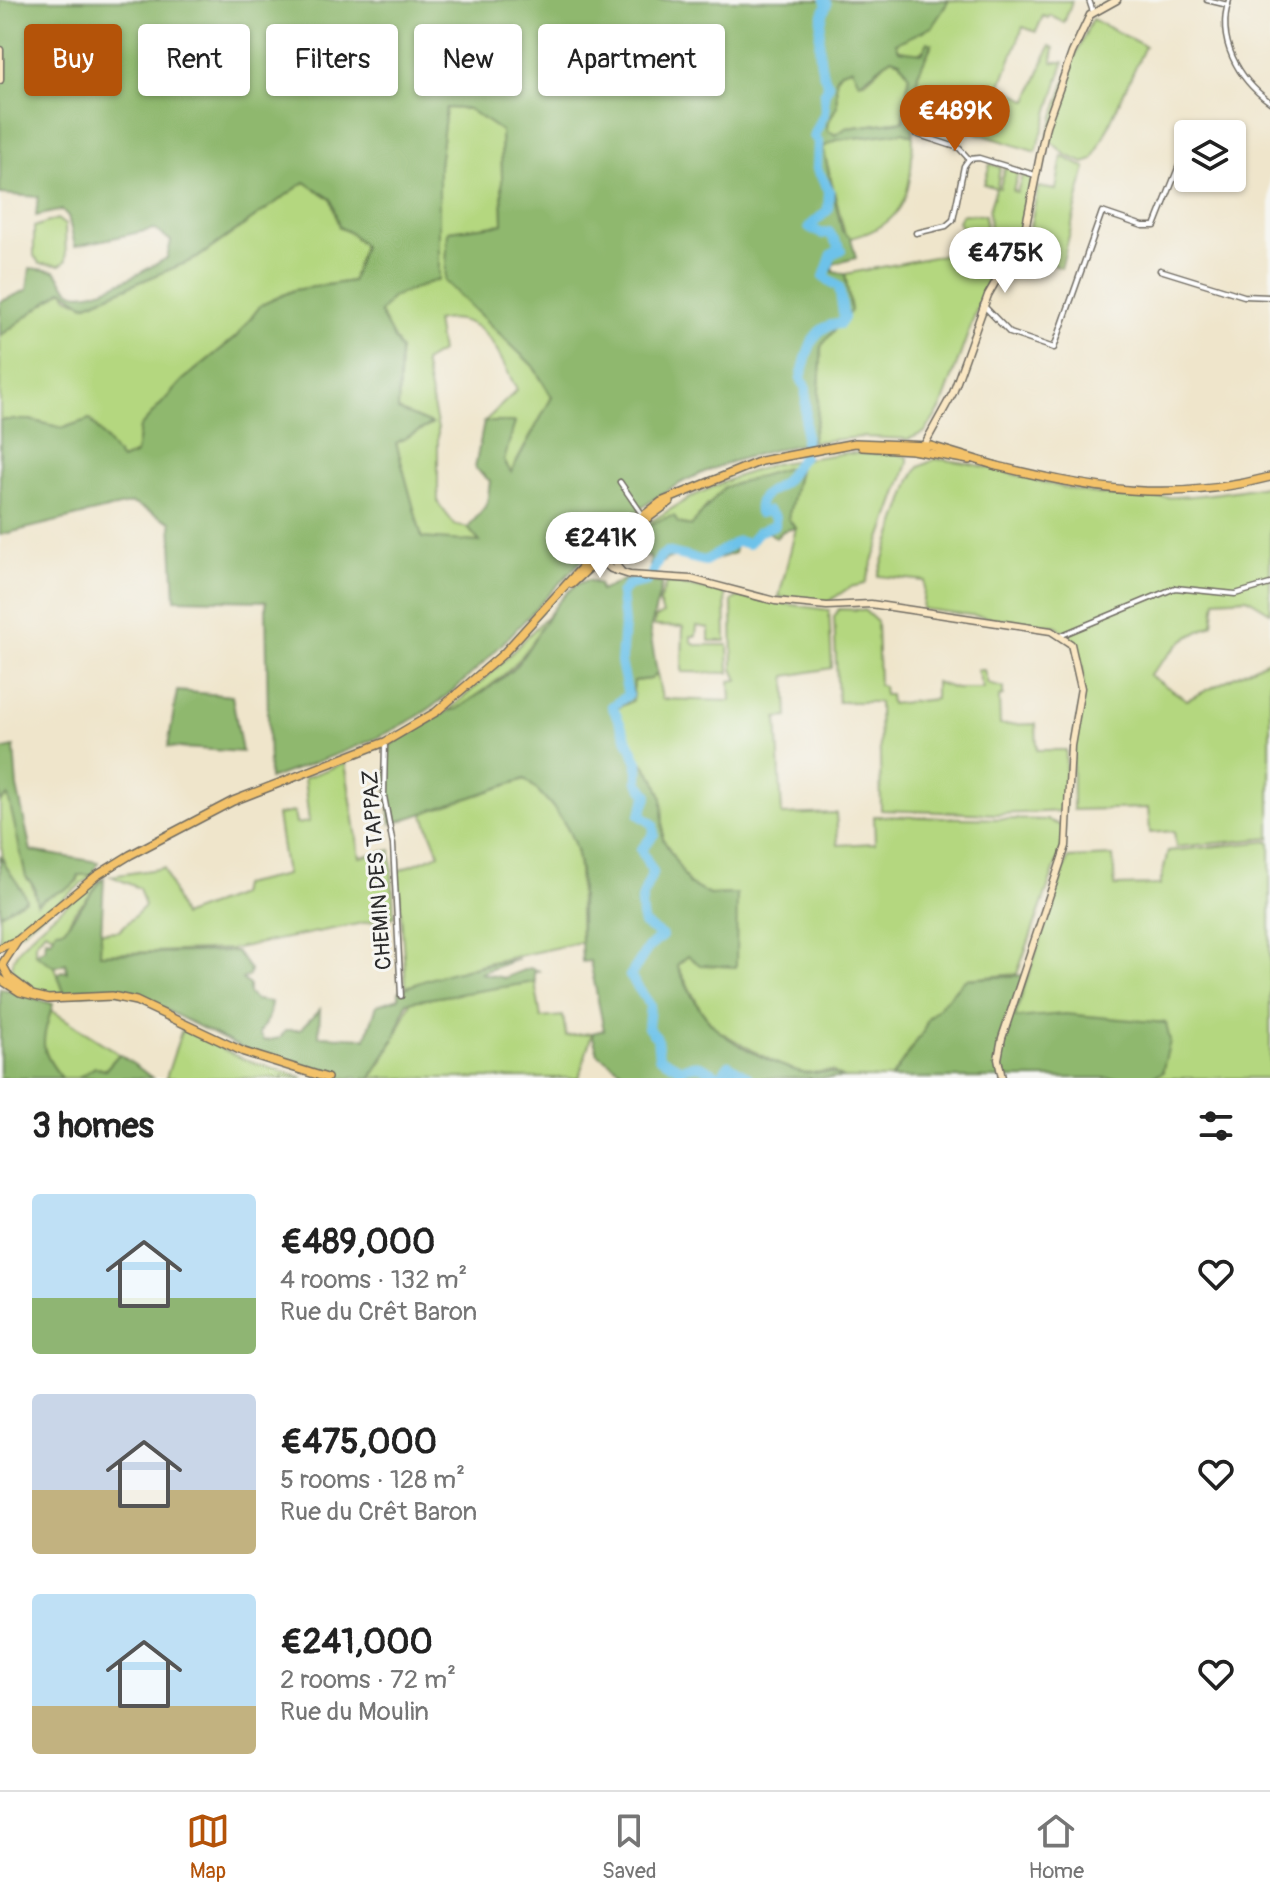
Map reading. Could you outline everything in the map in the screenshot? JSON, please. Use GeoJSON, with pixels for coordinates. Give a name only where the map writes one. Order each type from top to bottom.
{"type":"FeatureCollection","features":[{"type":"Feature","properties":{"kind":"main road"},"geometry":{"type":"LineString","coordinates":[[34,995],[9,977],[1,964],[18,940],[96,876],[177,829],[249,794],[385,742],[436,712],[471,685],[596,556],[644,517],[688,490],[761,461],[836,447],[926,449],[1069,484],[1135,492],[1203,490],[1270,477]]}},
{"type":"Feature","properties":{"kind":"main road"},"geometry":{"type":"LineString","coordinates":[[0,948],[18,940]]}},
{"type":"Feature","properties":{"kind":"main road"},"geometry":{"type":"LineString","coordinates":[[0,979],[20,992],[57,999],[112,996],[136,1001],[236,1049],[327,1078]]}},
{"type":"Feature","properties":{"kind":"street"},"geometry":{"type":"LineString","coordinates":[[926,449],[955,388],[983,305],[1023,235],[1049,115],[1092,10],[1089,0]]}},
{"type":"Feature","properties":{"kind":"street"},"geometry":{"type":"LineString","coordinates":[[1092,10],[1117,0]]}},
{"type":"Feature","properties":{"kind":"street"},"geometry":{"type":"LineString","coordinates":[[1207,0],[1228,2],[1227,39],[1233,58],[1246,81],[1270,102]]}},
{"type":"Feature","properties":{"kind":"street"},"geometry":{"type":"LineString","coordinates":[[0,50],[0,80]]}},
{"type":"Feature","properties":{"kind":"street"},"geometry":{"type":"LineString","coordinates":[[916,134],[959,148],[969,159]]}},
{"type":"Feature","properties":{"kind":"street"},"geometry":{"type":"LineString","coordinates":[[916,233],[946,226],[953,220],[964,166],[969,159],[979,158],[1037,175]]}},
{"type":"Feature","properties":{"kind":"street"},"geometry":{"type":"LineString","coordinates":[[983,305],[1010,333],[1054,348],[1102,212],[1143,226],[1155,226],[1174,178]]}},
{"type":"Feature","properties":{"kind":"street"},"geometry":{"type":"LineString","coordinates":[[1160,270],[1244,296],[1270,297]]}},
{"type":"Feature","properties":{"kind":"street"},"geometry":{"type":"LineString","coordinates":[[620,482],[644,517]]}},
{"type":"Feature","properties":{"kind":"street"},"geometry":{"type":"LineString","coordinates":[[604,550],[624,573]]}},
{"type":"Feature","properties":{"kind":"street"},"geometry":{"type":"LineString","coordinates":[[596,556],[624,573],[691,579],[784,602],[832,606],[867,604],[1062,635],[1175,588],[1230,594],[1270,584]]}},
{"type":"Feature","properties":{"kind":"street"},"geometry":{"type":"LineString","coordinates":[[1002,1078],[1000,1044],[1063,858],[1068,829],[1071,746],[1081,682],[1074,651],[1062,635]]}},
{"type":"Feature","properties":{"kind":"street","name":"CHEMIN DES TAPPAZ"},"geometry":{"type":"LineString","coordinates":[[385,742],[384,796],[393,845],[401,996]]}},
{"type":"Feature","properties":{"kind":"green space"},"geometry":{"type":"Polygon","coordinates":[[[0,0],[949,0],[932,27],[896,43],[899,50],[922,53],[928,42],[932,44],[918,74],[913,136],[904,132],[837,140],[823,147],[842,231],[851,238],[856,258],[833,264],[833,272],[845,274],[851,311],[822,345],[817,420],[811,442],[737,460],[668,490],[608,536],[474,672],[426,711],[361,745],[269,779],[266,601],[175,599],[171,522],[132,503],[0,535],[0,420],[30,420],[63,428],[90,419],[121,460],[136,454],[140,427],[183,380],[236,337],[261,305],[294,290],[352,281],[363,246],[351,233],[339,227],[331,199],[305,182],[197,258],[85,305],[63,290],[0,336],[0,302],[27,290],[30,268],[55,271],[71,291],[91,293],[119,283],[167,258],[171,241],[154,229],[75,246],[68,216],[62,210],[36,216],[38,197],[0,194],[0,90],[5,67],[0,33],[0,0]],[[891,58],[859,83],[852,68],[841,71],[836,77],[837,106],[827,125],[828,131],[836,135],[846,128],[903,121],[909,76],[900,61],[891,58]],[[446,108],[439,166],[439,279],[392,297],[380,313],[400,350],[398,410],[432,424],[396,443],[422,538],[480,542],[468,528],[487,504],[490,481],[475,468],[484,422],[515,422],[504,461],[511,472],[552,397],[533,366],[445,281],[448,231],[503,224],[501,131],[468,109],[446,108]]]}},
{"type":"Feature","properties":{"kind":"green space"},"geometry":{"type":"Polygon","coordinates":[[[949,0],[1072,1],[1064,23],[1050,15],[1048,18],[1043,16],[1036,32],[1023,27],[1001,85],[1028,101],[1050,46],[1054,48],[1052,62],[1064,62],[1036,152],[974,132],[974,125],[916,107],[918,74],[932,44],[916,54],[899,50],[895,42],[929,26],[949,0]]]}},
{"type":"Feature","properties":{"kind":"green space"},"geometry":{"type":"Polygon","coordinates":[[[1092,19],[1145,46],[1093,160],[1084,163],[1066,155],[1047,138],[1070,67],[1092,19]]]}},
{"type":"Feature","properties":{"kind":"green space"},"geometry":{"type":"Polygon","coordinates":[[[891,58],[900,61],[909,76],[903,121],[846,128],[836,135],[828,131],[827,125],[836,106],[836,82],[840,72],[852,68],[864,82],[891,58]]]}},
{"type":"Feature","properties":{"kind":"green space"},"geometry":{"type":"Polygon","coordinates":[[[446,108],[469,109],[501,131],[503,225],[445,281],[533,366],[552,397],[511,473],[504,461],[514,422],[484,422],[517,390],[496,349],[478,328],[453,319],[436,321],[441,352],[424,362],[438,429],[438,503],[455,525],[468,528],[481,543],[422,539],[396,442],[431,425],[398,410],[400,350],[379,313],[392,297],[439,279],[439,166],[446,108]]]}},
{"type":"Feature","properties":{"kind":"green space"},"geometry":{"type":"Polygon","coordinates":[[[904,132],[913,136],[911,172],[903,201],[885,223],[851,238],[845,235],[823,147],[837,140],[904,132]]]}},
{"type":"Feature","properties":{"kind":"green space"},"geometry":{"type":"Polygon","coordinates":[[[1062,156],[1086,168],[1061,268],[1025,253],[1038,187],[1056,190],[1062,156]]]}},
{"type":"Feature","properties":{"kind":"green space"},"geometry":{"type":"Polygon","coordinates":[[[990,164],[1000,167],[997,187],[1000,188],[1004,168],[1018,172],[1013,191],[1017,192],[1023,173],[1032,178],[1027,211],[1018,234],[990,235],[989,210],[996,188],[984,184],[990,164]]]}},
{"type":"Feature","properties":{"kind":"green space"},"geometry":{"type":"Polygon","coordinates":[[[305,182],[331,199],[339,227],[351,233],[363,246],[352,281],[294,290],[261,305],[236,337],[183,380],[140,428],[136,453],[121,460],[90,419],[63,428],[30,420],[0,420],[0,336],[63,290],[68,297],[85,305],[197,258],[305,182]]]}},
{"type":"Feature","properties":{"kind":"green space"},"geometry":{"type":"Polygon","coordinates":[[[962,214],[985,215],[986,242],[971,246],[958,221],[962,214]]]}},
{"type":"Feature","properties":{"kind":"green space"},"geometry":{"type":"Polygon","coordinates":[[[57,219],[65,225],[66,261],[60,265],[40,264],[34,256],[34,227],[57,219]]]}},
{"type":"Feature","properties":{"kind":"green space"},"geometry":{"type":"Polygon","coordinates":[[[1016,241],[983,292],[941,408],[925,432],[909,439],[862,437],[811,442],[817,420],[822,345],[851,310],[845,274],[1016,241]]]}},
{"type":"Feature","properties":{"kind":"green space"},"geometry":{"type":"Polygon","coordinates":[[[845,453],[897,454],[908,457],[908,463],[865,584],[850,587],[828,602],[779,597],[796,528],[788,519],[800,465],[707,505],[691,526],[678,523],[638,536],[629,551],[637,530],[691,497],[773,464],[845,453]]]}},
{"type":"Feature","properties":{"kind":"green space"},"geometry":{"type":"Polygon","coordinates":[[[935,459],[988,467],[1074,490],[1123,497],[1197,496],[1270,485],[1270,612],[1247,598],[1216,600],[1213,624],[1183,640],[1149,675],[1187,700],[1270,659],[1270,838],[1176,847],[1174,831],[1150,833],[1148,808],[1073,810],[1074,741],[1083,680],[1078,653],[1070,639],[1057,626],[922,609],[925,581],[878,576],[911,480],[919,467],[935,459]]]}},
{"type":"Feature","properties":{"kind":"green space"},"geometry":{"type":"Polygon","coordinates":[[[800,464],[788,519],[796,528],[783,531],[776,538],[769,532],[759,535],[749,547],[736,545],[734,553],[704,564],[670,558],[654,573],[650,573],[650,557],[631,552],[642,532],[659,520],[674,516],[678,523],[691,526],[724,487],[800,464]]]}},
{"type":"Feature","properties":{"kind":"green space"},"geometry":{"type":"Polygon","coordinates":[[[626,579],[662,583],[650,631],[657,673],[651,679],[634,681],[632,701],[617,708],[629,745],[655,779],[662,798],[663,839],[689,884],[709,895],[737,894],[736,967],[700,965],[688,956],[677,965],[699,1008],[734,1042],[791,1069],[807,1073],[832,1073],[843,1078],[695,1078],[689,1074],[685,1078],[632,1078],[598,1054],[592,1033],[604,1030],[590,961],[582,962],[579,862],[564,822],[525,779],[391,824],[386,782],[390,745],[448,711],[457,709],[513,669],[556,605],[576,585],[588,580],[599,584],[600,591],[626,579]]]}},
{"type":"Feature","properties":{"kind":"green space"},"geometry":{"type":"Polygon","coordinates":[[[667,582],[725,593],[726,641],[709,641],[709,628],[697,626],[696,636],[691,636],[691,640],[695,645],[728,645],[729,673],[682,672],[683,627],[654,626],[655,618],[663,614],[659,602],[667,582]]]}},
{"type":"Feature","properties":{"kind":"green space"},"geometry":{"type":"Polygon","coordinates":[[[738,597],[829,610],[832,668],[786,676],[788,717],[777,718],[782,815],[836,813],[838,845],[875,843],[874,816],[1048,820],[1064,827],[1061,851],[1017,974],[965,979],[928,1019],[923,1032],[891,1078],[843,1078],[832,1071],[804,1073],[779,1065],[717,1030],[701,1010],[677,965],[688,956],[736,894],[709,895],[689,885],[663,839],[662,798],[655,779],[629,745],[617,708],[632,701],[634,681],[651,679],[657,673],[662,699],[731,701],[730,681],[738,680],[733,669],[732,601],[738,597]]]}},
{"type":"Feature","properties":{"kind":"green space"},"geometry":{"type":"Polygon","coordinates":[[[839,609],[864,610],[877,622],[879,685],[883,686],[884,695],[890,695],[891,704],[935,699],[935,682],[956,689],[983,689],[977,670],[984,670],[988,684],[1003,688],[1003,696],[999,697],[1000,725],[1036,724],[1037,750],[1066,750],[1065,811],[998,814],[881,810],[879,702],[838,702],[834,617],[839,609]]]}},
{"type":"Feature","properties":{"kind":"green space"},"geometry":{"type":"Polygon","coordinates":[[[551,612],[531,645],[511,668],[457,710],[448,711],[496,669],[551,612]]]}},
{"type":"Feature","properties":{"kind":"green space"},"geometry":{"type":"Polygon","coordinates":[[[177,691],[232,696],[242,752],[168,747],[177,691]]]}},
{"type":"Feature","properties":{"kind":"green space"},"geometry":{"type":"Polygon","coordinates":[[[14,747],[17,787],[31,851],[98,862],[93,875],[79,875],[72,886],[37,904],[34,886],[26,877],[8,796],[0,802],[0,750],[14,747]]]}},
{"type":"Feature","properties":{"kind":"green space"},"geometry":{"type":"Polygon","coordinates":[[[345,763],[360,857],[391,850],[394,917],[231,949],[100,954],[100,932],[119,931],[145,906],[139,888],[111,876],[164,868],[182,916],[239,895],[241,885],[286,875],[277,815],[294,812],[296,824],[309,822],[304,778],[345,763]]]}},
{"type":"Feature","properties":{"kind":"green space"},"geometry":{"type":"Polygon","coordinates":[[[525,779],[562,819],[577,853],[581,942],[482,964],[406,987],[398,871],[439,854],[423,813],[525,779]]]}},
{"type":"Feature","properties":{"kind":"green space"},"geometry":{"type":"Polygon","coordinates":[[[8,796],[37,903],[48,894],[78,881],[79,875],[93,875],[20,933],[0,943],[0,914],[26,899],[3,860],[0,802],[8,796]]]}},
{"type":"Feature","properties":{"kind":"green space"},"geometry":{"type":"Polygon","coordinates":[[[1270,841],[1270,1078],[1148,1078],[1163,1072],[1166,1023],[1014,1018],[1068,858],[1113,856],[1115,886],[1160,885],[1168,851],[1270,841]]]}},
{"type":"Feature","properties":{"kind":"green space"},"geometry":{"type":"Polygon","coordinates":[[[0,855],[26,899],[0,914],[0,855]]]}},
{"type":"Feature","properties":{"kind":"green space"},"geometry":{"type":"Polygon","coordinates":[[[104,877],[100,954],[236,951],[250,970],[249,976],[242,979],[249,985],[249,994],[256,1000],[271,1002],[269,1016],[259,1034],[264,1041],[280,1038],[286,1030],[300,1030],[320,1009],[319,1036],[366,1038],[377,1005],[399,998],[399,991],[412,985],[457,971],[518,959],[480,973],[504,978],[529,968],[540,971],[534,972],[535,982],[407,1002],[395,1037],[371,1078],[339,1078],[242,1048],[136,995],[113,991],[65,995],[58,976],[61,971],[67,972],[66,963],[55,967],[35,954],[45,948],[46,939],[51,940],[56,930],[64,929],[104,877]]]}},
{"type":"Feature","properties":{"kind":"green space"},"geometry":{"type":"Polygon","coordinates":[[[100,880],[99,887],[75,911],[65,929],[53,935],[45,931],[35,943],[35,953],[54,964],[65,995],[31,988],[12,969],[21,947],[47,921],[100,880]]]}},
{"type":"Feature","properties":{"kind":"green space"},"geometry":{"type":"Polygon","coordinates":[[[1027,975],[1015,1018],[1065,1014],[1166,1023],[1170,1041],[1162,1073],[1148,1078],[891,1078],[923,1032],[928,1019],[965,979],[1027,975]]]}},
{"type":"Feature","properties":{"kind":"green space"},"geometry":{"type":"Polygon","coordinates":[[[535,982],[541,1018],[563,1016],[566,1036],[592,1033],[579,1078],[371,1078],[388,1051],[411,1001],[535,982]]]}},
{"type":"Feature","properties":{"kind":"green space"},"geometry":{"type":"Polygon","coordinates":[[[0,988],[53,1004],[44,1043],[48,1058],[62,1078],[0,1078],[0,988]]]}},
{"type":"Feature","properties":{"kind":"green space"},"geometry":{"type":"Polygon","coordinates":[[[51,1010],[119,1054],[105,1070],[95,1067],[78,1078],[62,1078],[49,1060],[44,1046],[51,1010]]]}},
{"type":"Feature","properties":{"kind":"green space"},"geometry":{"type":"Polygon","coordinates":[[[182,1029],[241,1058],[304,1078],[166,1078],[182,1029]]]}},
{"type":"Feature","properties":{"kind":"green space"},"geometry":{"type":"Polygon","coordinates":[[[119,1054],[153,1078],[78,1078],[95,1067],[105,1070],[119,1054]]]}},
{"type":"Feature","properties":{"kind":"waterway"},"geometry":{"type":"LineString","coordinates":[[805,445],[806,389],[801,378],[808,351],[822,329],[840,324],[844,318],[839,287],[824,277],[832,254],[841,250],[829,232],[822,234],[809,227],[828,210],[829,190],[817,169],[818,141],[814,136],[825,112],[824,94],[829,85],[822,68],[819,45],[827,4],[825,0]]}},
{"type":"Feature","properties":{"kind":"waterway"},"geometry":{"type":"LineString","coordinates":[[652,573],[660,557],[667,552],[705,561],[738,541],[748,544],[758,532],[775,525],[775,517],[768,511],[759,513],[761,500],[783,483],[803,456]]}},
{"type":"Feature","properties":{"kind":"waterway"},"geometry":{"type":"LineString","coordinates":[[647,581],[628,585],[621,594],[624,624],[621,662],[628,695],[612,706],[638,762],[638,782],[648,795],[640,815],[653,824],[654,834],[641,850],[653,872],[641,909],[644,924],[662,936],[648,948],[630,976],[650,1005],[648,1028],[657,1038],[659,1057],[681,1069],[702,1066],[720,1077],[729,1065],[749,1078]]}}]}
